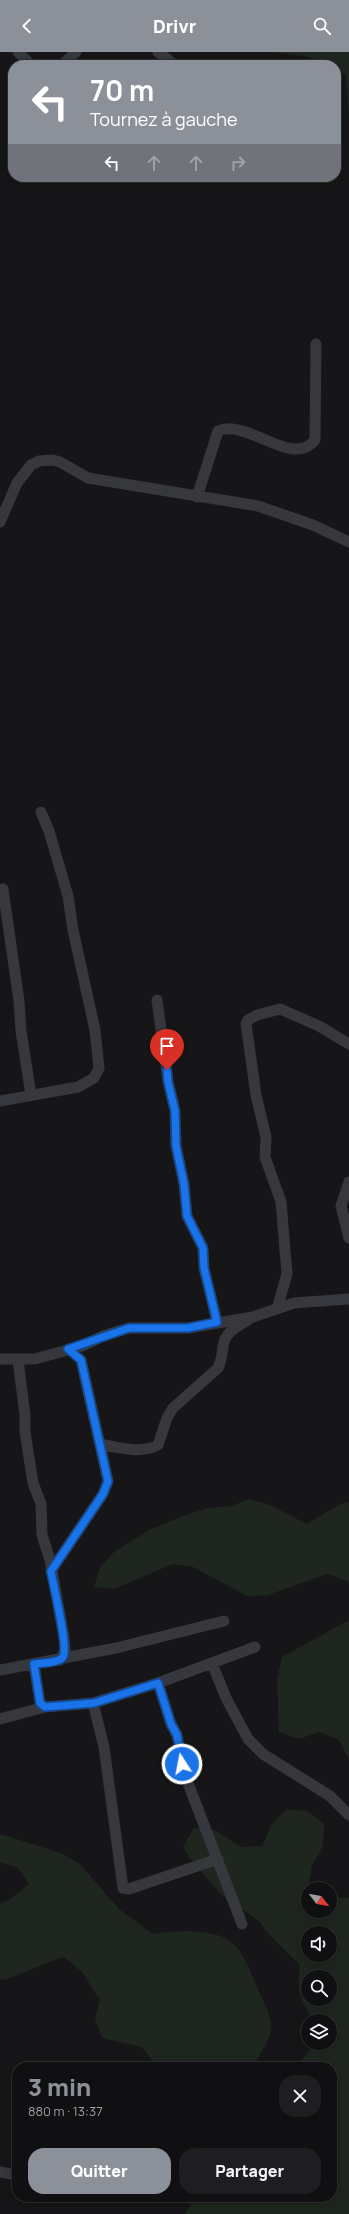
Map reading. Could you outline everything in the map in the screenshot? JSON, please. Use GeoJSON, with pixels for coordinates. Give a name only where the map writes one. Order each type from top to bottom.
{"type":"FeatureCollection","features":[{"type":"Feature","properties":{"kind":"street"},"geometry":{"type":"LineString","coordinates":[[18,52],[26,60]]}},
{"type":"Feature","properties":{"kind":"street"},"geometry":{"type":"LineString","coordinates":[[67,60],[76,52]]}},
{"type":"Feature","properties":{"kind":"street"},"geometry":{"type":"LineString","coordinates":[[158,52],[168,60]]}},
{"type":"Feature","properties":{"kind":"street"},"geometry":{"type":"LineString","coordinates":[[197,497],[215,435],[218,430],[232,429],[301,451],[309,447],[315,440],[316,344]]}},
{"type":"Feature","properties":{"kind":"street"},"geometry":{"type":"LineString","coordinates":[[0,522],[17,483],[31,465],[39,461],[56,460],[88,478],[258,506],[313,525],[349,542]]}},
{"type":"Feature","properties":{"kind":"street"},"geometry":{"type":"LineString","coordinates":[[0,1101],[78,1087],[94,1078],[99,1068],[95,1030],[73,930],[68,896],[49,831],[41,812]]}},
{"type":"Feature","properties":{"kind":"street"},"geometry":{"type":"LineString","coordinates":[[3,889],[31,1095]]}},
{"type":"Feature","properties":{"kind":"street"},"geometry":{"type":"LineString","coordinates":[[157,1000],[168,1082],[175,1111],[176,1146],[184,1184],[187,1216],[203,1248],[204,1268],[217,1322]]}},
{"type":"Feature","properties":{"kind":"street"},"geometry":{"type":"LineString","coordinates":[[277,1309],[288,1274],[281,1202],[265,1157],[266,1137],[256,1095],[246,1024],[248,1020],[257,1015],[280,1009],[319,1026],[349,1044]]}},
{"type":"Feature","properties":{"kind":"street"},"geometry":{"type":"LineString","coordinates":[[349,1182],[341,1206],[349,1238]]}},
{"type":"Feature","properties":{"kind":"street"},"geometry":{"type":"LineString","coordinates":[[0,1359],[35,1359],[129,1328],[188,1328],[253,1317],[302,1302],[349,1299]]}},
{"type":"Feature","properties":{"kind":"street"},"geometry":{"type":"LineString","coordinates":[[100,1444],[129,1450],[154,1447],[158,1445],[166,1418],[173,1408],[218,1368],[221,1362],[223,1344],[227,1334],[253,1317]]}},
{"type":"Feature","properties":{"kind":"street"},"geometry":{"type":"LineString","coordinates":[[51,1571],[107,1487],[108,1481],[81,1360],[68,1349]]}},
{"type":"Feature","properties":{"kind":"street"},"geometry":{"type":"LineString","coordinates":[[18,1360],[25,1415],[26,1440],[34,1490],[41,1504],[42,1535],[51,1571],[66,1650],[64,1656],[60,1660]]}},
{"type":"Feature","properties":{"kind":"street"},"geometry":{"type":"LineString","coordinates":[[0,1670],[60,1660],[116,1648],[224,1621]]}},
{"type":"Feature","properties":{"kind":"street"},"geometry":{"type":"LineString","coordinates":[[0,1719],[45,1707],[94,1703],[158,1683],[255,1647]]}},
{"type":"Feature","properties":{"kind":"street"},"geometry":{"type":"LineString","coordinates":[[212,1663],[226,1698],[248,1739],[263,1754],[330,1796],[349,1815]]}},
{"type":"Feature","properties":{"kind":"street"},"geometry":{"type":"LineString","coordinates":[[34,1664],[40,1703],[45,1707]]}},
{"type":"Feature","properties":{"kind":"street"},"geometry":{"type":"LineString","coordinates":[[158,1683],[171,1724],[177,1735],[186,1778],[242,1924]]}},
{"type":"Feature","properties":{"kind":"street"},"geometry":{"type":"LineString","coordinates":[[94,1703],[104,1747],[123,1888],[129,1889],[218,1859]]}},
{"type":"Feature","properties":{"kind":"street"},"geometry":{"type":"LineString","coordinates":[[0,2172],[12,2174]]}},
{"type":"Feature","properties":{"kind":"shaded area"},"geometry":{"type":"Polygon","coordinates":[[[273,52],[349,52],[349,116],[346,75],[341,72],[341,60],[315,60],[309,57],[273,52]]]}},
{"type":"Feature","properties":{"kind":"shaded area"},"geometry":{"type":"Polygon","coordinates":[[[250,1499],[270,1505],[307,1524],[340,1504],[349,1502],[349,1584],[347,1581],[327,1574],[268,1595],[247,1596],[193,1567],[173,1564],[114,1589],[94,1587],[100,1567],[114,1552],[149,1530],[188,1514],[209,1508],[231,1506],[250,1499]]]}},
{"type":"Feature","properties":{"kind":"shaded area"},"geometry":{"type":"Polygon","coordinates":[[[349,1620],[349,1760],[339,1740],[319,1732],[299,1739],[279,1732],[277,1679],[282,1657],[349,1620]]]}},
{"type":"Feature","properties":{"kind":"shaded area"},"geometry":{"type":"Polygon","coordinates":[[[286,1809],[307,1811],[324,1824],[323,1846],[312,1865],[310,1882],[301,1882],[301,1918],[337,1918],[337,1898],[349,1898],[349,2214],[184,2214],[191,2206],[190,2202],[337,2202],[337,2062],[300,2062],[311,2050],[337,2050],[337,2014],[310,2014],[304,2006],[337,2006],[337,1970],[301,1970],[301,1998],[298,1981],[300,1965],[271,1937],[258,1920],[223,1896],[194,1864],[183,1847],[194,1828],[214,1830],[242,1847],[262,1846],[271,1826],[286,1809]]]}},
{"type":"Feature","properties":{"kind":"shaded area"},"geometry":{"type":"Polygon","coordinates":[[[0,1834],[61,1853],[80,1864],[119,1909],[153,1934],[192,1931],[222,1936],[229,1940],[240,1951],[248,1966],[269,2015],[271,2025],[270,2034],[256,2062],[153,2062],[142,2047],[102,2038],[95,2019],[100,2000],[82,1972],[64,1957],[11,1978],[3,1980],[0,1979],[0,1904],[12,1898],[29,1884],[18,1868],[0,1862],[0,1834]]]}},
{"type":"Feature","properties":{"kind":"route"},"geometry":{"type":"LineString","coordinates":[[167,1070],[168,1082],[175,1111],[176,1146],[184,1184],[187,1216],[190,1225],[203,1248],[204,1268],[217,1322],[188,1328],[129,1328],[116,1331],[90,1341],[82,1346],[68,1349],[77,1355],[81,1360],[108,1481],[107,1487],[103,1494],[88,1514],[51,1571],[66,1650],[64,1656],[60,1660],[34,1664],[40,1703],[45,1707],[94,1703],[158,1683],[171,1724],[177,1735],[182,1764]]}}]}
